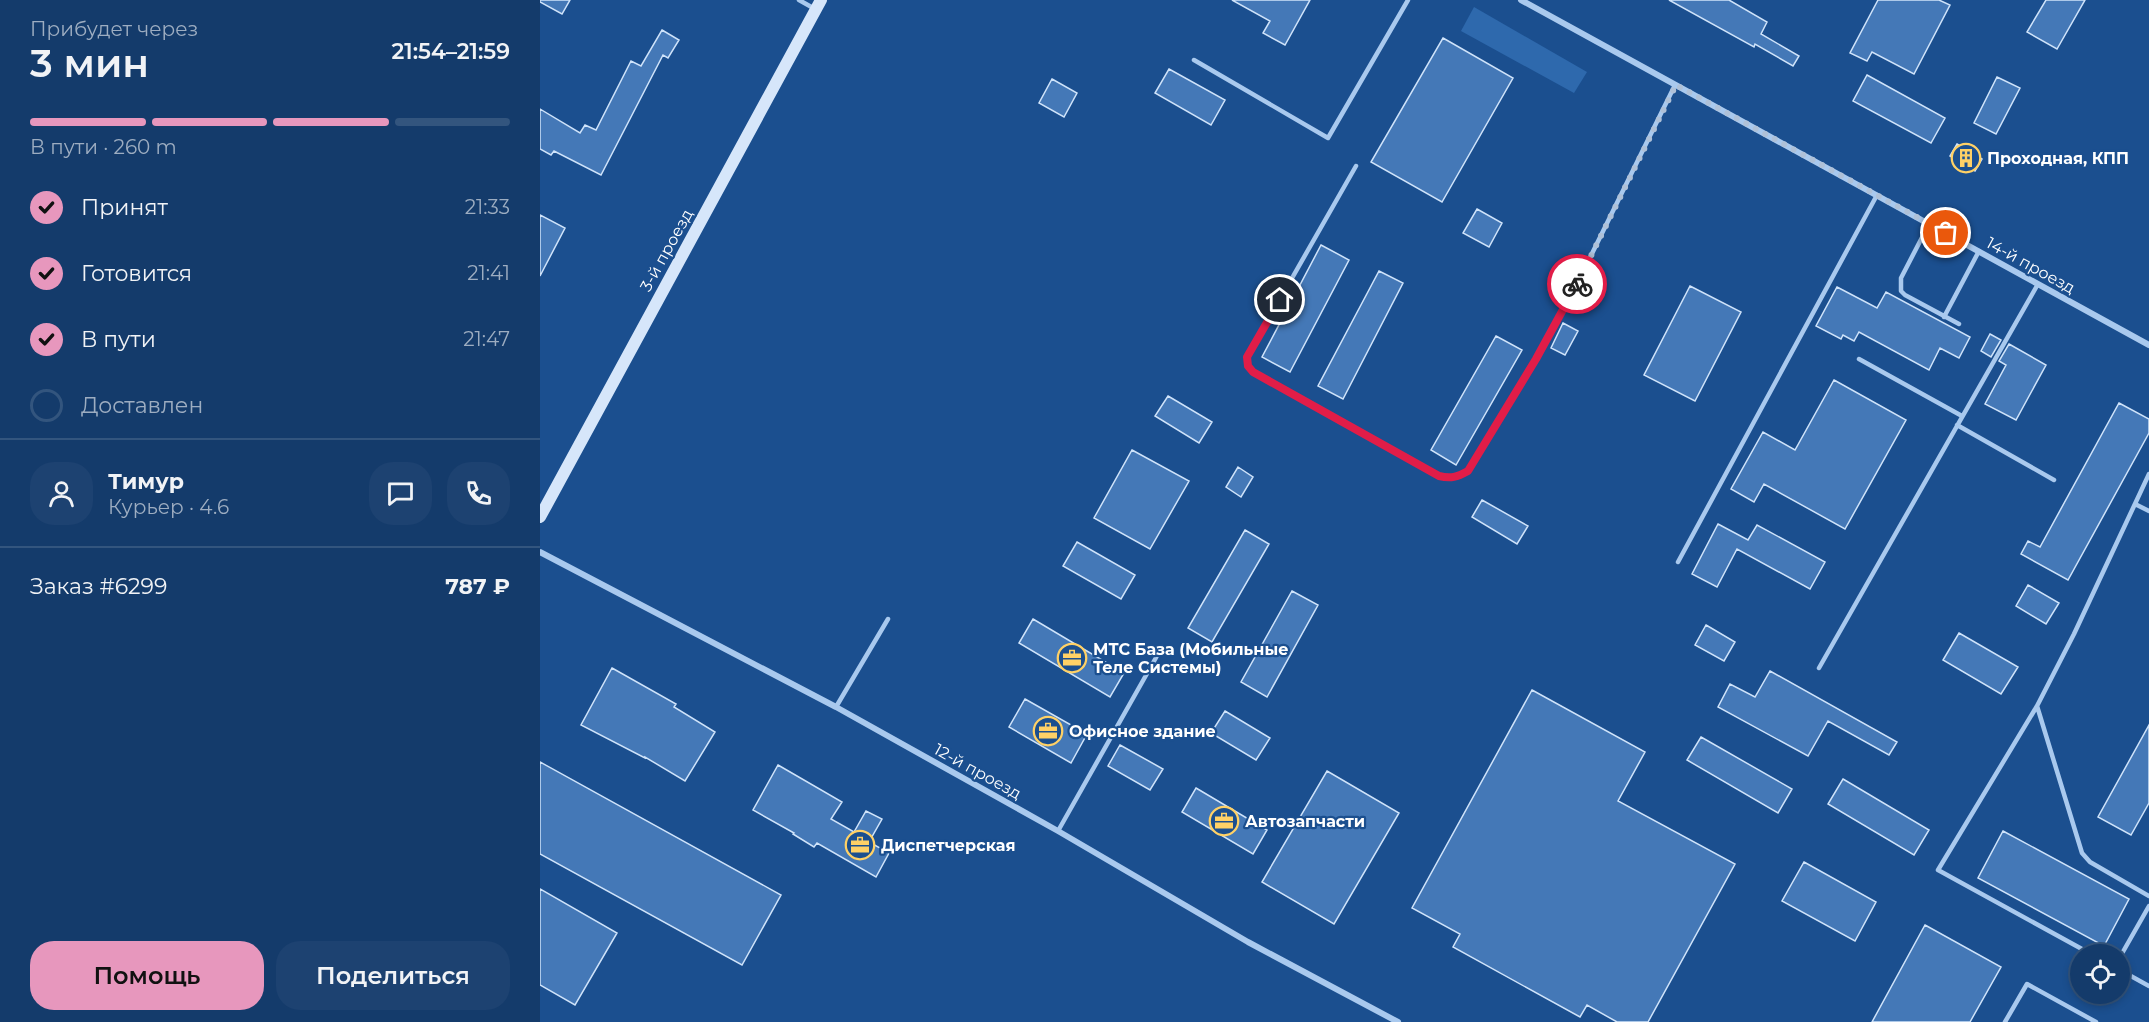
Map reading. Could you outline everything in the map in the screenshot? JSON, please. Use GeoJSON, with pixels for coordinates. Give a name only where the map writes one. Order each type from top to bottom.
{"type":"FeatureCollection","features":[{"type":"Feature","properties":{"kind":"street","name":"14-й проезд"},"geometry":{"type":"LineString","coordinates":[[1521,0],[2149,345]]}},
{"type":"Feature","properties":{"kind":"street","name":"3-й проезд"},"geometry":{"type":"LineString","coordinates":[[540,517],[819,5]]}},
{"type":"Feature","properties":{"kind":"street","name":"12-й проезд"},"geometry":{"type":"LineString","coordinates":[[540,552],[836,707],[1058,831],[1248,942],[1398,1022]]}},
{"type":"Feature","properties":{"kind":"lane"},"geometry":{"type":"LineString","coordinates":[[799,0],[819,5]]}},
{"type":"Feature","properties":{"kind":"lane"},"geometry":{"type":"LineString","coordinates":[[1194,60],[1328,138],[1408,0]]}},
{"type":"Feature","properties":{"kind":"lane"},"geometry":{"type":"LineString","coordinates":[[1356,166],[1247,357],[1248,366],[1253,372],[1439,476],[1458,477],[1468,471],[1536,359],[1579,280],[1676,85]]}},
{"type":"Feature","properties":{"kind":"lane"},"geometry":{"type":"LineString","coordinates":[[1678,562],[1877,195]]}},
{"type":"Feature","properties":{"kind":"lane"},"geometry":{"type":"LineString","coordinates":[[1929,224],[1900,284],[1905,295],[1959,324]]}},
{"type":"Feature","properties":{"kind":"lane"},"geometry":{"type":"LineString","coordinates":[[1944,317],[1979,252]]}},
{"type":"Feature","properties":{"kind":"lane"},"geometry":{"type":"LineString","coordinates":[[1819,668],[2038,284]]}},
{"type":"Feature","properties":{"kind":"lane"},"geometry":{"type":"LineString","coordinates":[[1859,359],[1962,416]]}},
{"type":"Feature","properties":{"kind":"lane"},"geometry":{"type":"LineString","coordinates":[[1957,425],[2055,480]]}},
{"type":"Feature","properties":{"kind":"lane"},"geometry":{"type":"LineString","coordinates":[[2073,944],[1938,870],[2037,706],[2149,474]]}},
{"type":"Feature","properties":{"kind":"lane"},"geometry":{"type":"LineString","coordinates":[[2135,504],[2149,511]]}},
{"type":"Feature","properties":{"kind":"lane"},"geometry":{"type":"LineString","coordinates":[[836,707],[888,619]]}},
{"type":"Feature","properties":{"kind":"lane"},"geometry":{"type":"LineString","coordinates":[[1058,831],[1162,647]]}},
{"type":"Feature","properties":{"kind":"lane"},"geometry":{"type":"LineString","coordinates":[[2037,706],[2082,853],[2090,862],[2149,896]]}},
{"type":"Feature","properties":{"kind":"lane"},"geometry":{"type":"LineString","coordinates":[[2127,944],[2149,906]]}},
{"type":"Feature","properties":{"kind":"lane"},"geometry":{"type":"LineString","coordinates":[[2130,976],[2149,986]]}},
{"type":"Feature","properties":{"kind":"lane"},"geometry":{"type":"LineString","coordinates":[[2006,1022],[2027,984],[2096,1022]]}},
{"type":"Feature","properties":{"kind":"shaded area"},"geometry":{"type":"Polygon","coordinates":[[[1474,7],[1587,72],[1574,93],[1461,31],[1474,7]]]}},
{"type":"Feature","properties":{"kind":"building"},"geometry":{"type":"Polygon","coordinates":[[[540,0],[570,0],[562,14],[540,0]]]}},
{"type":"Feature","properties":{"kind":"building"},"geometry":{"type":"Polygon","coordinates":[[[1232,0],[1310,0],[1285,45],[1263,33],[1270,21],[1232,0]]]}},
{"type":"Feature","properties":{"kind":"building"},"geometry":{"type":"Polygon","coordinates":[[[1669,0],[1729,0],[1767,22],[1761,34],[1799,56],[1793,66],[1669,0]]]}},
{"type":"Feature","properties":{"kind":"building"},"geometry":{"type":"Polygon","coordinates":[[[1878,0],[1939,0],[1950,5],[1914,74],[1872,52],[1867,61],[1850,53],[1878,0]]]}},
{"type":"Feature","properties":{"kind":"building"},"geometry":{"type":"Polygon","coordinates":[[[2046,0],[2085,0],[2057,49],[2027,32],[2046,0]]]}},
{"type":"Feature","properties":{"kind":"building"},"geometry":{"type":"Polygon","coordinates":[[[662,30],[679,40],[668,58],[663,55],[601,175],[554,151],[551,155],[540,149],[540,109],[580,133],[585,125],[596,130],[631,61],[641,66],[662,30]]]}},
{"type":"Feature","properties":{"kind":"building"},"geometry":{"type":"Polygon","coordinates":[[[1443,38],[1513,78],[1442,202],[1371,162],[1443,38]]]}},
{"type":"Feature","properties":{"kind":"building"},"geometry":{"type":"Polygon","coordinates":[[[1169,69],[1225,100],[1211,125],[1155,93],[1169,69]]]}},
{"type":"Feature","properties":{"kind":"building"},"geometry":{"type":"Polygon","coordinates":[[[1867,75],[1945,118],[1931,143],[1853,101],[1867,75]]]}},
{"type":"Feature","properties":{"kind":"building"},"geometry":{"type":"Polygon","coordinates":[[[1997,77],[2020,88],[1996,134],[1974,123],[1997,77]]]}},
{"type":"Feature","properties":{"kind":"building"},"geometry":{"type":"Polygon","coordinates":[[[1052,79],[1077,93],[1064,117],[1039,103],[1052,79]]]}},
{"type":"Feature","properties":{"kind":"building","name":"Проходная, КПП"},"geometry":{"type":"Polygon","coordinates":[[[1957,144],[1982,159],[1975,171],[1950,156],[1957,144]]]}},
{"type":"Feature","properties":{"kind":"building"},"geometry":{"type":"Polygon","coordinates":[[[1477,209],[1502,223],[1489,247],[1463,233],[1477,209]]]}},
{"type":"Feature","properties":{"kind":"building"},"geometry":{"type":"Polygon","coordinates":[[[540,215],[565,228],[540,276],[540,215]]]}},
{"type":"Feature","properties":{"kind":"building"},"geometry":{"type":"Polygon","coordinates":[[[1321,245],[1349,260],[1290,372],[1262,357],[1321,245]]]}},
{"type":"Feature","properties":{"kind":"building"},"geometry":{"type":"Polygon","coordinates":[[[1379,271],[1403,283],[1343,399],[1318,386],[1379,271]]]}},
{"type":"Feature","properties":{"kind":"building"},"geometry":{"type":"Polygon","coordinates":[[[1690,286],[1741,312],[1695,401],[1644,375],[1690,286]]]}},
{"type":"Feature","properties":{"kind":"building"},"geometry":{"type":"Polygon","coordinates":[[[1837,287],[1877,308],[1886,292],[1970,337],[1959,358],[1940,348],[1929,370],[1859,332],[1854,341],[1843,335],[1841,339],[1816,326],[1837,287]]]}},
{"type":"Feature","properties":{"kind":"building"},"geometry":{"type":"Polygon","coordinates":[[[1563,323],[1578,331],[1565,355],[1551,348],[1563,323]]]}},
{"type":"Feature","properties":{"kind":"building"},"geometry":{"type":"Polygon","coordinates":[[[1990,334],[2001,340],[1991,357],[1981,351],[1990,334]]]}},
{"type":"Feature","properties":{"kind":"building"},"geometry":{"type":"Polygon","coordinates":[[[1496,336],[1522,350],[1456,465],[1431,450],[1496,336]]]}},
{"type":"Feature","properties":{"kind":"building"},"geometry":{"type":"Polygon","coordinates":[[[2009,344],[2046,365],[2016,420],[1985,404],[2006,365],[1999,361],[2009,344]]]}},
{"type":"Feature","properties":{"kind":"building"},"geometry":{"type":"Polygon","coordinates":[[[1834,380],[1906,420],[1845,529],[1764,484],[1754,502],[1731,489],[1763,432],[1795,450],[1834,380]]]}},
{"type":"Feature","properties":{"kind":"building"},"geometry":{"type":"Polygon","coordinates":[[[1168,396],[1212,422],[1199,443],[1155,416],[1168,396]]]}},
{"type":"Feature","properties":{"kind":"building"},"geometry":{"type":"Polygon","coordinates":[[[2119,403],[2149,419],[2149,433],[2068,580],[2021,554],[2028,541],[2040,547],[2119,403]]]}},
{"type":"Feature","properties":{"kind":"building"},"geometry":{"type":"Polygon","coordinates":[[[1132,450],[1189,481],[1150,549],[1094,518],[1132,450]]]}},
{"type":"Feature","properties":{"kind":"building"},"geometry":{"type":"Polygon","coordinates":[[[1238,467],[1253,477],[1241,497],[1226,487],[1238,467]]]}},
{"type":"Feature","properties":{"kind":"building"},"geometry":{"type":"Polygon","coordinates":[[[1482,500],[1528,526],[1517,544],[1472,517],[1482,500]]]}},
{"type":"Feature","properties":{"kind":"building"},"geometry":{"type":"Polygon","coordinates":[[[1718,524],[1748,540],[1757,525],[1825,562],[1810,589],[1737,549],[1717,587],[1692,574],[1718,524]]]}},
{"type":"Feature","properties":{"kind":"building"},"geometry":{"type":"Polygon","coordinates":[[[1245,530],[1269,544],[1212,642],[1188,628],[1245,530]]]}},
{"type":"Feature","properties":{"kind":"building"},"geometry":{"type":"Polygon","coordinates":[[[1077,542],[1135,575],[1121,599],[1063,566],[1077,542]]]}},
{"type":"Feature","properties":{"kind":"building"},"geometry":{"type":"Polygon","coordinates":[[[2028,585],[2059,603],[2046,624],[2016,606],[2028,585]]]}},
{"type":"Feature","properties":{"kind":"building"},"geometry":{"type":"Polygon","coordinates":[[[1292,591],[1318,605],[1267,697],[1241,682],[1292,591]]]}},
{"type":"Feature","properties":{"kind":"building","name":"МТС База (Мобильные Теле Системы)"},"geometry":{"type":"Polygon","coordinates":[[[1033,619],[1124,673],[1110,697],[1019,643],[1033,619]]]}},
{"type":"Feature","properties":{"kind":"building"},"geometry":{"type":"Polygon","coordinates":[[[1706,625],[1735,642],[1724,661],[1695,645],[1706,625]]]}},
{"type":"Feature","properties":{"kind":"building"},"geometry":{"type":"Polygon","coordinates":[[[1959,633],[2018,667],[2001,694],[1943,660],[1959,633]]]}},
{"type":"Feature","properties":{"kind":"building"},"geometry":{"type":"Polygon","coordinates":[[[612,668],[676,704],[674,707],[715,732],[685,781],[645,757],[581,725],[612,668]]]}},
{"type":"Feature","properties":{"kind":"building"},"geometry":{"type":"Polygon","coordinates":[[[1770,671],[1897,742],[1889,755],[1828,721],[1808,756],[1718,707],[1730,684],[1755,697],[1770,671]]]}},
{"type":"Feature","properties":{"kind":"building"},"geometry":{"type":"Polygon","coordinates":[[[1532,690],[1645,752],[1618,801],[1735,864],[1648,1022],[1617,1022],[1587,1005],[1580,1017],[1453,947],[1460,934],[1412,908],[1532,690]]]}},
{"type":"Feature","properties":{"kind":"building","name":"Офисное здание"},"geometry":{"type":"Polygon","coordinates":[[[1025,699],[1087,734],[1071,763],[1009,727],[1025,699]]]}},
{"type":"Feature","properties":{"kind":"building"},"geometry":{"type":"Polygon","coordinates":[[[1225,711],[1270,738],[1256,760],[1211,733],[1225,711]]]}},
{"type":"Feature","properties":{"kind":"building"},"geometry":{"type":"Polygon","coordinates":[[[2149,725],[2149,803],[2131,835],[2098,817],[2149,725]]]}},
{"type":"Feature","properties":{"kind":"building"},"geometry":{"type":"Polygon","coordinates":[[[1701,737],[1792,789],[1778,813],[1687,760],[1701,737]]]}},
{"type":"Feature","properties":{"kind":"building"},"geometry":{"type":"Polygon","coordinates":[[[1120,745],[1163,769],[1150,790],[1108,766],[1120,745]]]}},
{"type":"Feature","properties":{"kind":"building"},"geometry":{"type":"Polygon","coordinates":[[[540,762],[781,895],[742,965],[540,854],[540,762]]]}},
{"type":"Feature","properties":{"kind":"building"},"geometry":{"type":"Polygon","coordinates":[[[778,765],[842,802],[831,819],[854,832],[866,811],[882,819],[869,842],[889,853],[876,877],[817,843],[814,847],[753,810],[778,765]]]}},
{"type":"Feature","properties":{"kind":"building"},"geometry":{"type":"Polygon","coordinates":[[[1327,771],[1399,813],[1334,924],[1262,882],[1327,771]]]}},
{"type":"Feature","properties":{"kind":"building"},"geometry":{"type":"Polygon","coordinates":[[[1843,779],[1929,830],[1914,855],[1828,804],[1843,779]]]}},
{"type":"Feature","properties":{"kind":"building","name":"Автозапчасти"},"geometry":{"type":"Polygon","coordinates":[[[1196,788],[1267,830],[1253,854],[1182,812],[1196,788]]]}},
{"type":"Feature","properties":{"kind":"building"},"geometry":{"type":"Polygon","coordinates":[[[2003,831],[2129,899],[2105,944],[2100,944],[1978,878],[2003,831]]]}},
{"type":"Feature","properties":{"kind":"building"},"geometry":{"type":"Polygon","coordinates":[[[1804,862],[1876,902],[1855,941],[1782,901],[1804,862]]]}},
{"type":"Feature","properties":{"kind":"building"},"geometry":{"type":"Polygon","coordinates":[[[540,889],[617,933],[575,1005],[540,985],[540,889]]]}},
{"type":"Feature","properties":{"kind":"building"},"geometry":{"type":"Polygon","coordinates":[[[1925,925],[2001,967],[1970,1022],[1872,1022],[1925,925]]]}},
{"type":"Feature","properties":{"kind":"way so far"},"geometry":{"type":"LineString","coordinates":[[1577,284],[1676,85],[1946,233]]}},
{"type":"Feature","properties":{"kind":"place","name":"Проходная, КПП"},"geometry":{"type":"Point","coordinates":[1966,158]}},
{"type":"Feature","properties":{"kind":"place","name":"МТС База (Мобильные Теле Системы)"},"geometry":{"type":"Point","coordinates":[1072,658]}},
{"type":"Feature","properties":{"kind":"place","name":"Офисное здание"},"geometry":{"type":"Point","coordinates":[1048,731]}},
{"type":"Feature","properties":{"kind":"place","name":"Автозапчасти"},"geometry":{"type":"Point","coordinates":[1224,821]}},
{"type":"Feature","properties":{"kind":"place","name":"Диспетчерская"},"geometry":{"type":"Point","coordinates":[860,845]}},
{"type":"Feature","properties":{"kind":"route"},"geometry":{"type":"LineString","coordinates":[[1280,300],[1247,357],[1248,366],[1253,372],[1439,476],[1449,478],[1458,477],[1468,471],[1536,359],[1577,284]]}}]}
